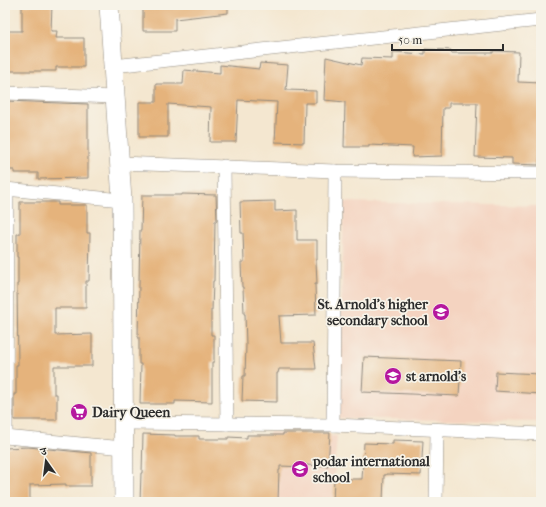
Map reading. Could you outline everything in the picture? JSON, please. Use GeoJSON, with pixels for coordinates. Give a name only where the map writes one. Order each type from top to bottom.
{"type":"FeatureCollection","features":[{"type":"Feature","properties":{"kind":"street"},"geometry":{"type":"LineString","coordinates":[[109,5],[122,200],[124,502]]}},
{"type":"Feature","properties":{"kind":"street"},"geometry":{"type":"LineString","coordinates":[[112,66],[541,20]]}},
{"type":"Feature","properties":{"kind":"street"},"geometry":{"type":"LineString","coordinates":[[5,93],[115,98]]}},
{"type":"Feature","properties":{"kind":"street"},"geometry":{"type":"LineString","coordinates":[[119,163],[335,171],[541,173]]}},
{"type":"Feature","properties":{"kind":"street"},"geometry":{"type":"LineString","coordinates":[[224,166],[227,424]]}},
{"type":"Feature","properties":{"kind":"street"},"geometry":{"type":"LineString","coordinates":[[333,425],[335,171]]}},
{"type":"Feature","properties":{"kind":"street"},"geometry":{"type":"LineString","coordinates":[[122,200],[6,189],[5,437],[124,448]]}},
{"type":"Feature","properties":{"kind":"street"},"geometry":{"type":"LineString","coordinates":[[124,423],[333,425],[541,434]]}},
{"type":"Feature","properties":{"kind":"street"},"geometry":{"type":"LineString","coordinates":[[436,502],[437,430]]}},
{"type":"Feature","properties":{"kind":"shaded area","name":"St. Arnold's higher secondary school"},"geometry":{"type":"Polygon","coordinates":[[[344,202],[541,206],[541,422],[339,418],[344,202]]]}},
{"type":"Feature","properties":{"kind":"shaded area","name":"podar international school"},"geometry":{"type":"Polygon","coordinates":[[[269,432],[337,436],[332,502],[263,502],[269,432]]]}},
{"type":"Feature","properties":{"kind":"building"},"geometry":{"type":"Polygon","coordinates":[[[22,5],[52,5],[51,31],[57,31],[56,38],[84,38],[84,67],[56,67],[56,71],[5,71],[5,31],[22,31],[22,5]]]}},
{"type":"Feature","properties":{"kind":"building"},"geometry":{"type":"Polygon","coordinates":[[[143,5],[228,5],[228,13],[175,19],[175,31],[143,31],[143,5]]]}},
{"type":"Feature","properties":{"kind":"building"},"geometry":{"type":"Polygon","coordinates":[[[425,49],[451,50],[451,53],[493,53],[493,51],[519,52],[518,82],[541,83],[539,165],[512,164],[512,158],[475,157],[477,103],[449,103],[449,108],[443,108],[442,156],[412,157],[413,147],[369,145],[369,147],[344,147],[345,102],[324,100],[326,57],[361,65],[362,58],[393,59],[393,52],[425,54],[425,49]]]}},
{"type":"Feature","properties":{"kind":"building"},"geometry":{"type":"Polygon","coordinates":[[[260,63],[288,65],[286,90],[316,91],[316,103],[305,103],[304,143],[275,142],[277,102],[238,100],[236,142],[210,142],[211,107],[168,104],[168,137],[139,137],[139,102],[156,102],[156,84],[183,84],[184,70],[220,73],[220,65],[259,69],[260,63]]]}},
{"type":"Feature","properties":{"kind":"building"},"geometry":{"type":"Polygon","coordinates":[[[5,101],[88,104],[88,178],[38,179],[38,173],[14,173],[14,170],[5,170],[5,101]]]}},
{"type":"Feature","properties":{"kind":"building"},"geometry":{"type":"Polygon","coordinates":[[[142,195],[216,195],[217,221],[215,221],[214,281],[211,310],[211,335],[214,335],[212,402],[175,401],[175,404],[140,404],[141,364],[139,364],[138,337],[142,195]]]}},
{"type":"Feature","properties":{"kind":"building"},"geometry":{"type":"Polygon","coordinates":[[[275,201],[275,211],[297,210],[297,240],[317,240],[317,284],[315,284],[316,315],[279,316],[281,343],[313,343],[316,369],[279,369],[277,373],[277,402],[242,401],[243,376],[245,376],[246,345],[241,262],[244,262],[243,233],[241,233],[240,202],[275,201]]]}},
{"type":"Feature","properties":{"kind":"building"},"geometry":{"type":"Polygon","coordinates":[[[20,202],[58,202],[58,205],[87,205],[87,233],[90,233],[89,281],[86,281],[86,308],[55,308],[55,335],[92,334],[92,366],[54,366],[54,394],[57,394],[57,420],[14,420],[16,365],[18,365],[17,234],[20,234],[20,202]]]}},
{"type":"Feature","properties":{"kind":"building"},"geometry":{"type":"Polygon","coordinates":[[[364,357],[461,361],[459,396],[362,392],[364,357]]]}},
{"type":"Feature","properties":{"kind":"building"},"geometry":{"type":"Polygon","coordinates":[[[496,372],[541,374],[541,394],[495,391],[496,372]]]}},
{"type":"Feature","properties":{"kind":"building"},"geometry":{"type":"Polygon","coordinates":[[[283,433],[330,433],[328,466],[280,466],[278,502],[140,502],[143,434],[199,436],[199,439],[228,439],[228,437],[247,438],[247,435],[283,435],[283,433]]]}},
{"type":"Feature","properties":{"kind":"building"},"geometry":{"type":"Polygon","coordinates":[[[393,440],[423,441],[421,475],[384,475],[383,502],[333,502],[334,479],[362,479],[364,443],[393,444],[393,440]]]}},
{"type":"Feature","properties":{"kind":"building"},"geometry":{"type":"Polygon","coordinates":[[[28,447],[91,453],[91,486],[66,486],[66,484],[30,485],[30,502],[5,502],[5,448],[28,447]]]}},
{"type":"Feature","properties":{"kind":"place","name":"St. Arnold's higher secondary school"},"geometry":{"type":"Point","coordinates":[441,312]}},
{"type":"Feature","properties":{"kind":"place","name":"st arnold's"},"geometry":{"type":"Point","coordinates":[393,376]}},
{"type":"Feature","properties":{"kind":"place","name":"Dairy Queen"},"geometry":{"type":"Point","coordinates":[79,412]}},
{"type":"Feature","properties":{"kind":"place","name":"podar international school"},"geometry":{"type":"Point","coordinates":[300,469]}}]}
